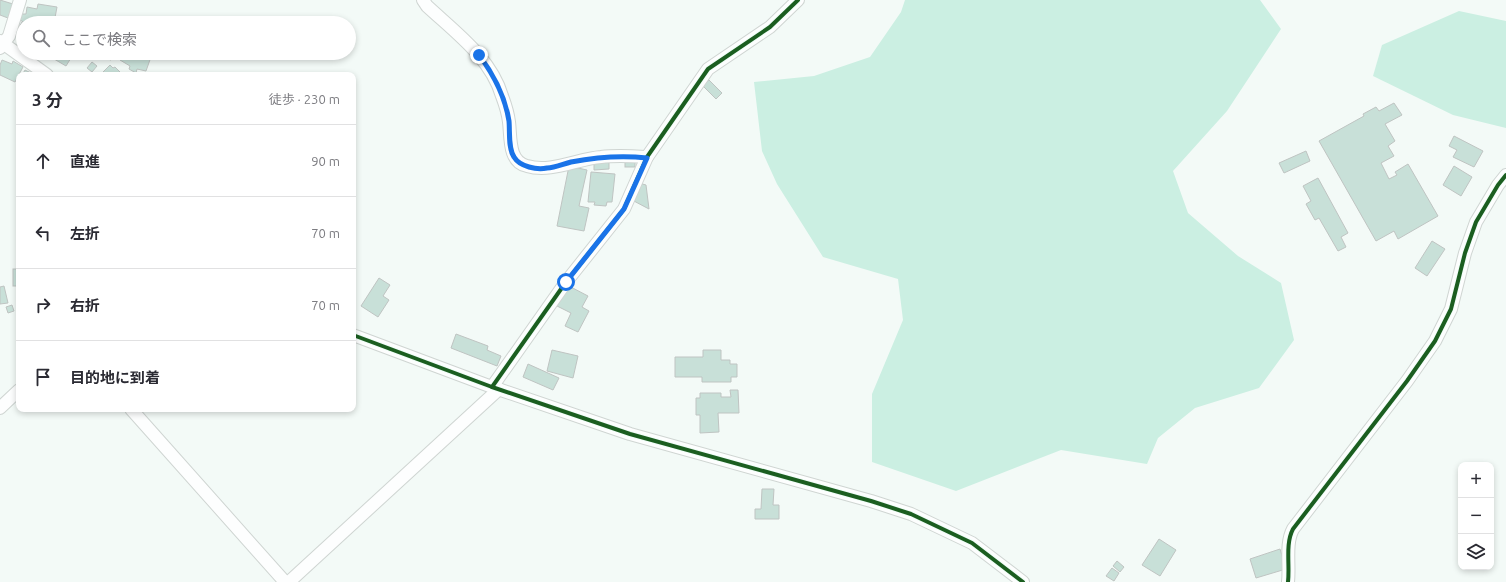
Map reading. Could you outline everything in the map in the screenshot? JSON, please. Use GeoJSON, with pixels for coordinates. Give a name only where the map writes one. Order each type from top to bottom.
{"type":"FeatureCollection","features":[{"type":"Feature","properties":{"kind":"street"},"geometry":{"type":"LineString","coordinates":[[16,54],[2,44],[20,0]]}},
{"type":"Feature","properties":{"kind":"street"},"geometry":{"type":"LineString","coordinates":[[423,0],[427,6],[479,55],[491,72],[502,94],[509,120],[511,145],[514,157],[525,166],[547,168],[601,157],[622,155],[647,158]]}},
{"type":"Feature","properties":{"kind":"street"},"geometry":{"type":"LineString","coordinates":[[289,582],[496,388],[566,282],[624,209],[647,158],[708,69],[770,27],[798,0]]}},
{"type":"Feature","properties":{"kind":"street"},"geometry":{"type":"LineString","coordinates":[[25,60],[43,72]]}},
{"type":"Feature","properties":{"kind":"street"},"geometry":{"type":"LineString","coordinates":[[1288,582],[1290,554],[1288,539],[1293,529],[1407,381],[1435,341],[1451,308],[1465,253],[1476,222],[1498,184],[1506,175]]}},
{"type":"Feature","properties":{"kind":"street"},"geometry":{"type":"LineString","coordinates":[[356,336],[496,388],[630,434],[871,501],[911,514],[972,543],[1023,582]]}},
{"type":"Feature","properties":{"kind":"street"},"geometry":{"type":"LineString","coordinates":[[0,408],[16,393]]}},
{"type":"Feature","properties":{"kind":"street"},"geometry":{"type":"LineString","coordinates":[[134,412],[286,582]]}},
{"type":"Feature","properties":{"kind":"green space"},"geometry":{"type":"Polygon","coordinates":[[[905,0],[1260,0],[1281,29],[1227,111],[1173,171],[1188,213],[1238,256],[1281,283],[1294,340],[1259,388],[1195,408],[1158,438],[1147,464],[1061,450],[956,491],[872,462],[872,394],[903,320],[898,279],[823,257],[777,184],[762,151],[754,82],[814,76],[870,57],[901,12],[905,0]]]}},
{"type":"Feature","properties":{"kind":"green space"},"geometry":{"type":"Polygon","coordinates":[[[1459,11],[1506,21],[1506,128],[1453,115],[1373,76],[1382,45],[1459,11]]]}},
{"type":"Feature","properties":{"kind":"building"},"geometry":{"type":"Polygon","coordinates":[[[0,0],[13,4],[8,18],[0,15],[0,0]]]}},
{"type":"Feature","properties":{"kind":"building"},"geometry":{"type":"Polygon","coordinates":[[[38,4],[57,7],[55,16],[21,16],[22,14],[26,14],[27,7],[37,9],[38,4]]]}},
{"type":"Feature","properties":{"kind":"building"},"geometry":{"type":"Polygon","coordinates":[[[2,60],[12,64],[13,61],[23,67],[20,72],[16,72],[15,82],[0,75],[0,65],[2,60]]]}},
{"type":"Feature","properties":{"kind":"building"},"geometry":{"type":"Polygon","coordinates":[[[56,60],[70,60],[66,66],[56,60]]]}},
{"type":"Feature","properties":{"kind":"building"},"geometry":{"type":"Polygon","coordinates":[[[120,60],[150,60],[146,71],[137,69],[136,72],[134,72],[129,69],[130,66],[120,60]]]}},
{"type":"Feature","properties":{"kind":"building"},"geometry":{"type":"Polygon","coordinates":[[[92,62],[97,66],[92,72],[87,68],[92,62]]]}},
{"type":"Feature","properties":{"kind":"building"},"geometry":{"type":"Polygon","coordinates":[[[110,65],[113,68],[115,67],[120,72],[103,72],[110,65]]]}},
{"type":"Feature","properties":{"kind":"building"},"geometry":{"type":"Polygon","coordinates":[[[709,80],[722,93],[716,99],[703,86],[709,80]]]}},
{"type":"Feature","properties":{"kind":"building"},"geometry":{"type":"Polygon","coordinates":[[[1394,103],[1402,115],[1385,124],[1395,141],[1388,146],[1394,156],[1381,163],[1389,179],[1397,175],[1395,172],[1408,164],[1438,216],[1398,239],[1394,231],[1376,241],[1319,141],[1364,116],[1363,114],[1376,107],[1379,111],[1394,103]]]}},
{"type":"Feature","properties":{"kind":"building"},"geometry":{"type":"Polygon","coordinates":[[[1454,136],[1483,151],[1474,167],[1453,157],[1457,150],[1449,146],[1454,136]]]}},
{"type":"Feature","properties":{"kind":"building"},"geometry":{"type":"Polygon","coordinates":[[[1306,151],[1310,161],[1284,173],[1279,163],[1306,151]]]}},
{"type":"Feature","properties":{"kind":"building"},"geometry":{"type":"Polygon","coordinates":[[[625,160],[635,160],[635,167],[625,167],[625,160]]]}},
{"type":"Feature","properties":{"kind":"building"},"geometry":{"type":"Polygon","coordinates":[[[609,162],[609,169],[594,170],[594,163],[609,162]]]}},
{"type":"Feature","properties":{"kind":"building"},"geometry":{"type":"Polygon","coordinates":[[[569,166],[587,170],[579,206],[589,208],[584,231],[557,226],[569,166]]]}},
{"type":"Feature","properties":{"kind":"building"},"geometry":{"type":"Polygon","coordinates":[[[1454,166],[1472,177],[1461,196],[1443,185],[1454,166]]]}},
{"type":"Feature","properties":{"kind":"building"},"geometry":{"type":"Polygon","coordinates":[[[591,172],[615,174],[612,202],[607,202],[606,206],[594,205],[595,202],[588,202],[591,172]]]}},
{"type":"Feature","properties":{"kind":"building"},"geometry":{"type":"Polygon","coordinates":[[[1318,178],[1348,233],[1341,237],[1346,247],[1338,251],[1319,218],[1315,220],[1306,204],[1311,201],[1303,186],[1318,178]]]}},
{"type":"Feature","properties":{"kind":"building"},"geometry":{"type":"Polygon","coordinates":[[[639,183],[646,185],[649,209],[632,200],[639,183]]]}},
{"type":"Feature","properties":{"kind":"building"},"geometry":{"type":"Polygon","coordinates":[[[1432,241],[1445,249],[1427,276],[1415,268],[1432,241]]]}},
{"type":"Feature","properties":{"kind":"building"},"geometry":{"type":"Polygon","coordinates":[[[13,269],[16,269],[16,286],[13,286],[13,269]]]}},
{"type":"Feature","properties":{"kind":"building"},"geometry":{"type":"Polygon","coordinates":[[[379,278],[390,285],[383,296],[389,300],[378,317],[361,306],[379,278]]]}},
{"type":"Feature","properties":{"kind":"building"},"geometry":{"type":"Polygon","coordinates":[[[567,285],[588,296],[582,307],[589,311],[578,332],[565,326],[571,313],[557,306],[567,285]]]}},
{"type":"Feature","properties":{"kind":"building"},"geometry":{"type":"Polygon","coordinates":[[[4,286],[8,303],[0,304],[0,287],[4,286]]]}},
{"type":"Feature","properties":{"kind":"building"},"geometry":{"type":"Polygon","coordinates":[[[12,305],[14,311],[8,313],[6,307],[12,305]]]}},
{"type":"Feature","properties":{"kind":"building"},"geometry":{"type":"Polygon","coordinates":[[[456,334],[488,346],[487,350],[501,356],[497,366],[451,348],[456,334]]]}},
{"type":"Feature","properties":{"kind":"building"},"geometry":{"type":"Polygon","coordinates":[[[552,350],[578,356],[573,378],[547,371],[552,350]]]}},
{"type":"Feature","properties":{"kind":"building"},"geometry":{"type":"Polygon","coordinates":[[[703,350],[721,350],[721,360],[730,360],[730,364],[737,364],[737,377],[731,377],[731,382],[702,382],[702,377],[675,377],[675,357],[703,357],[703,350]]]}},
{"type":"Feature","properties":{"kind":"building"},"geometry":{"type":"Polygon","coordinates":[[[528,364],[559,378],[553,390],[523,377],[528,364]]]}},
{"type":"Feature","properties":{"kind":"building"},"geometry":{"type":"Polygon","coordinates":[[[730,390],[738,390],[739,413],[718,413],[719,432],[700,433],[700,415],[696,415],[696,398],[700,398],[700,393],[721,393],[721,397],[731,397],[730,390]]]}},
{"type":"Feature","properties":{"kind":"building"},"geometry":{"type":"Polygon","coordinates":[[[762,489],[774,489],[773,505],[779,505],[779,519],[755,519],[755,509],[761,509],[762,489]]]}},
{"type":"Feature","properties":{"kind":"building"},"geometry":{"type":"Polygon","coordinates":[[[1159,539],[1176,550],[1160,576],[1142,565],[1159,539]]]}},
{"type":"Feature","properties":{"kind":"building"},"geometry":{"type":"Polygon","coordinates":[[[1280,549],[1286,569],[1256,578],[1250,559],[1280,549]]]}},
{"type":"Feature","properties":{"kind":"building"},"geometry":{"type":"Polygon","coordinates":[[[1117,561],[1124,567],[1120,572],[1113,566],[1117,561]]]}},
{"type":"Feature","properties":{"kind":"building"},"geometry":{"type":"Polygon","coordinates":[[[1112,568],[1119,573],[1114,581],[1106,576],[1112,568]]]}},
{"type":"Feature","properties":{"kind":"cycle path"},"geometry":{"type":"LineString","coordinates":[[492,387],[566,282],[624,209],[647,157],[708,69],[770,27],[798,0]]}},
{"type":"Feature","properties":{"kind":"cycle path"},"geometry":{"type":"LineString","coordinates":[[1288,582],[1288,548],[1293,529],[1407,381],[1435,341],[1451,309],[1465,253],[1476,222],[1498,185],[1506,175]]}},
{"type":"Feature","properties":{"kind":"cycle path"},"geometry":{"type":"LineString","coordinates":[[356,336],[492,387],[630,434],[871,501],[911,514],[972,543],[1023,582]]}},
{"type":"Feature","properties":{"kind":"route"},"geometry":{"type":"LineString","coordinates":[[479,55],[491,72],[502,94],[509,120],[511,145],[514,157],[525,166],[547,168],[601,157],[622,155],[647,158],[624,209],[566,282]]}}]}
